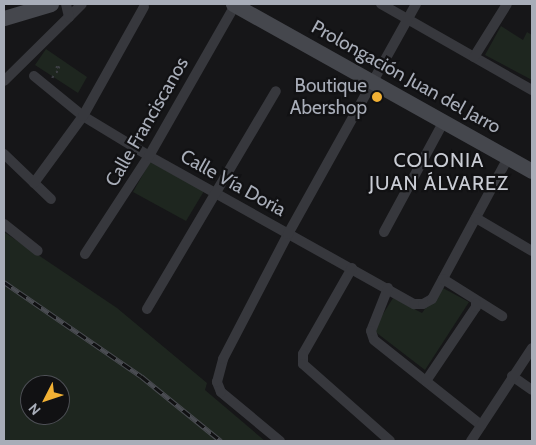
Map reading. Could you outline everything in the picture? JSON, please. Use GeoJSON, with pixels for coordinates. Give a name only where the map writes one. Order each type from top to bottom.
{"type":"FeatureCollection","features":[{"type":"Feature","properties":{"kind":"main road"},"geometry":{"type":"LineString","coordinates":[[4,18],[51,4]]}},
{"type":"Feature","properties":{"kind":"main road","name":"Prolongación Juan del Jarro"},"geometry":{"type":"LineString","coordinates":[[234,4],[532,171]]}},
{"type":"Feature","properties":{"kind":"street"},"geometry":{"type":"LineString","coordinates":[[66,4],[69,17]]}},
{"type":"Feature","properties":{"kind":"street"},"geometry":{"type":"LineString","coordinates":[[6,75],[82,4]]}},
{"type":"Feature","properties":{"kind":"street","name":"Calle Franciscanos"},"geometry":{"type":"LineString","coordinates":[[85,254],[149,156],[234,4]]}},
{"type":"Feature","properties":{"kind":"street"},"geometry":{"type":"LineString","coordinates":[[381,4],[532,90]]}},
{"type":"Feature","properties":{"kind":"street"},"geometry":{"type":"LineString","coordinates":[[280,441],[221,392],[217,382],[223,360],[288,234],[416,4]]}},
{"type":"Feature","properties":{"kind":"street"},"geometry":{"type":"LineString","coordinates":[[474,57],[507,4]]}},
{"type":"Feature","properties":{"kind":"street"},"geometry":{"type":"LineString","coordinates":[[34,182],[83,116],[144,7]]}},
{"type":"Feature","properties":{"kind":"street","name":"Calle Vía Doria"},"geometry":{"type":"LineString","coordinates":[[34,76],[83,116],[149,156],[414,304],[424,304],[432,299],[443,279]]}},
{"type":"Feature","properties":{"kind":"street"},"geometry":{"type":"LineString","coordinates":[[147,309],[276,91]]}},
{"type":"Feature","properties":{"kind":"street"},"geometry":{"type":"LineString","coordinates":[[384,232],[444,121]]}},
{"type":"Feature","properties":{"kind":"street"},"geometry":{"type":"LineString","coordinates":[[4,154],[52,198]]}},
{"type":"Feature","properties":{"kind":"street"},"geometry":{"type":"LineString","coordinates":[[502,316],[476,303],[443,279],[508,158]]}},
{"type":"Feature","properties":{"kind":"street"},"geometry":{"type":"LineString","coordinates":[[476,218],[532,251]]}},
{"type":"Feature","properties":{"kind":"street"},"geometry":{"type":"LineString","coordinates":[[4,224],[38,251]]}},
{"type":"Feature","properties":{"kind":"street"},"geometry":{"type":"LineString","coordinates":[[352,268],[303,354],[303,364],[390,441]]}},
{"type":"Feature","properties":{"kind":"street"},"geometry":{"type":"LineString","coordinates":[[388,288],[371,331],[374,340],[481,425]]}},
{"type":"Feature","properties":{"kind":"street"},"geometry":{"type":"LineString","coordinates":[[426,381],[476,307],[476,303]]}},
{"type":"Feature","properties":{"kind":"street"},"geometry":{"type":"LineString","coordinates":[[472,441],[512,376],[532,348]]}},
{"type":"Feature","properties":{"kind":"street"},"geometry":{"type":"LineString","coordinates":[[512,376],[532,390]]}},
{"type":"Feature","properties":{"kind":"path"},"geometry":{"type":"LineString","coordinates":[[47,86],[56,71]]}},
{"type":"Feature","properties":{"kind":"shaded area"},"geometry":{"type":"Polygon","coordinates":[[[501,26],[523,40],[527,32],[532,35],[532,80],[485,55],[501,26]]]}},
{"type":"Feature","properties":{"kind":"shaded area"},"geometry":{"type":"Polygon","coordinates":[[[46,49],[87,77],[78,93],[35,65],[46,49]]]}},
{"type":"Feature","properties":{"kind":"shaded area"},"geometry":{"type":"Polygon","coordinates":[[[150,162],[204,191],[186,221],[133,192],[150,162]]]}},
{"type":"Feature","properties":{"kind":"shaded area"},"geometry":{"type":"Polygon","coordinates":[[[4,232],[117,308],[207,383],[205,390],[265,441],[4,441],[4,232]]]}},
{"type":"Feature","properties":{"kind":"shaded area"},"geometry":{"type":"Polygon","coordinates":[[[441,287],[469,302],[425,370],[373,330],[393,298],[422,313],[441,287]]]}},
{"type":"Feature","properties":{"kind":"railway"},"geometry":{"type":"LineString","coordinates":[[4,282],[141,376],[221,441]]}},
{"type":"Feature","properties":{"kind":"place","name":"Boutique Abershop"},"geometry":{"type":"Point","coordinates":[377,97]}},
{"type":"Feature","properties":{"kind":"district","name":"COLONIA JUAN ÁLVAREZ"},"geometry":{"type":"Point","coordinates":[439,172]}}]}
